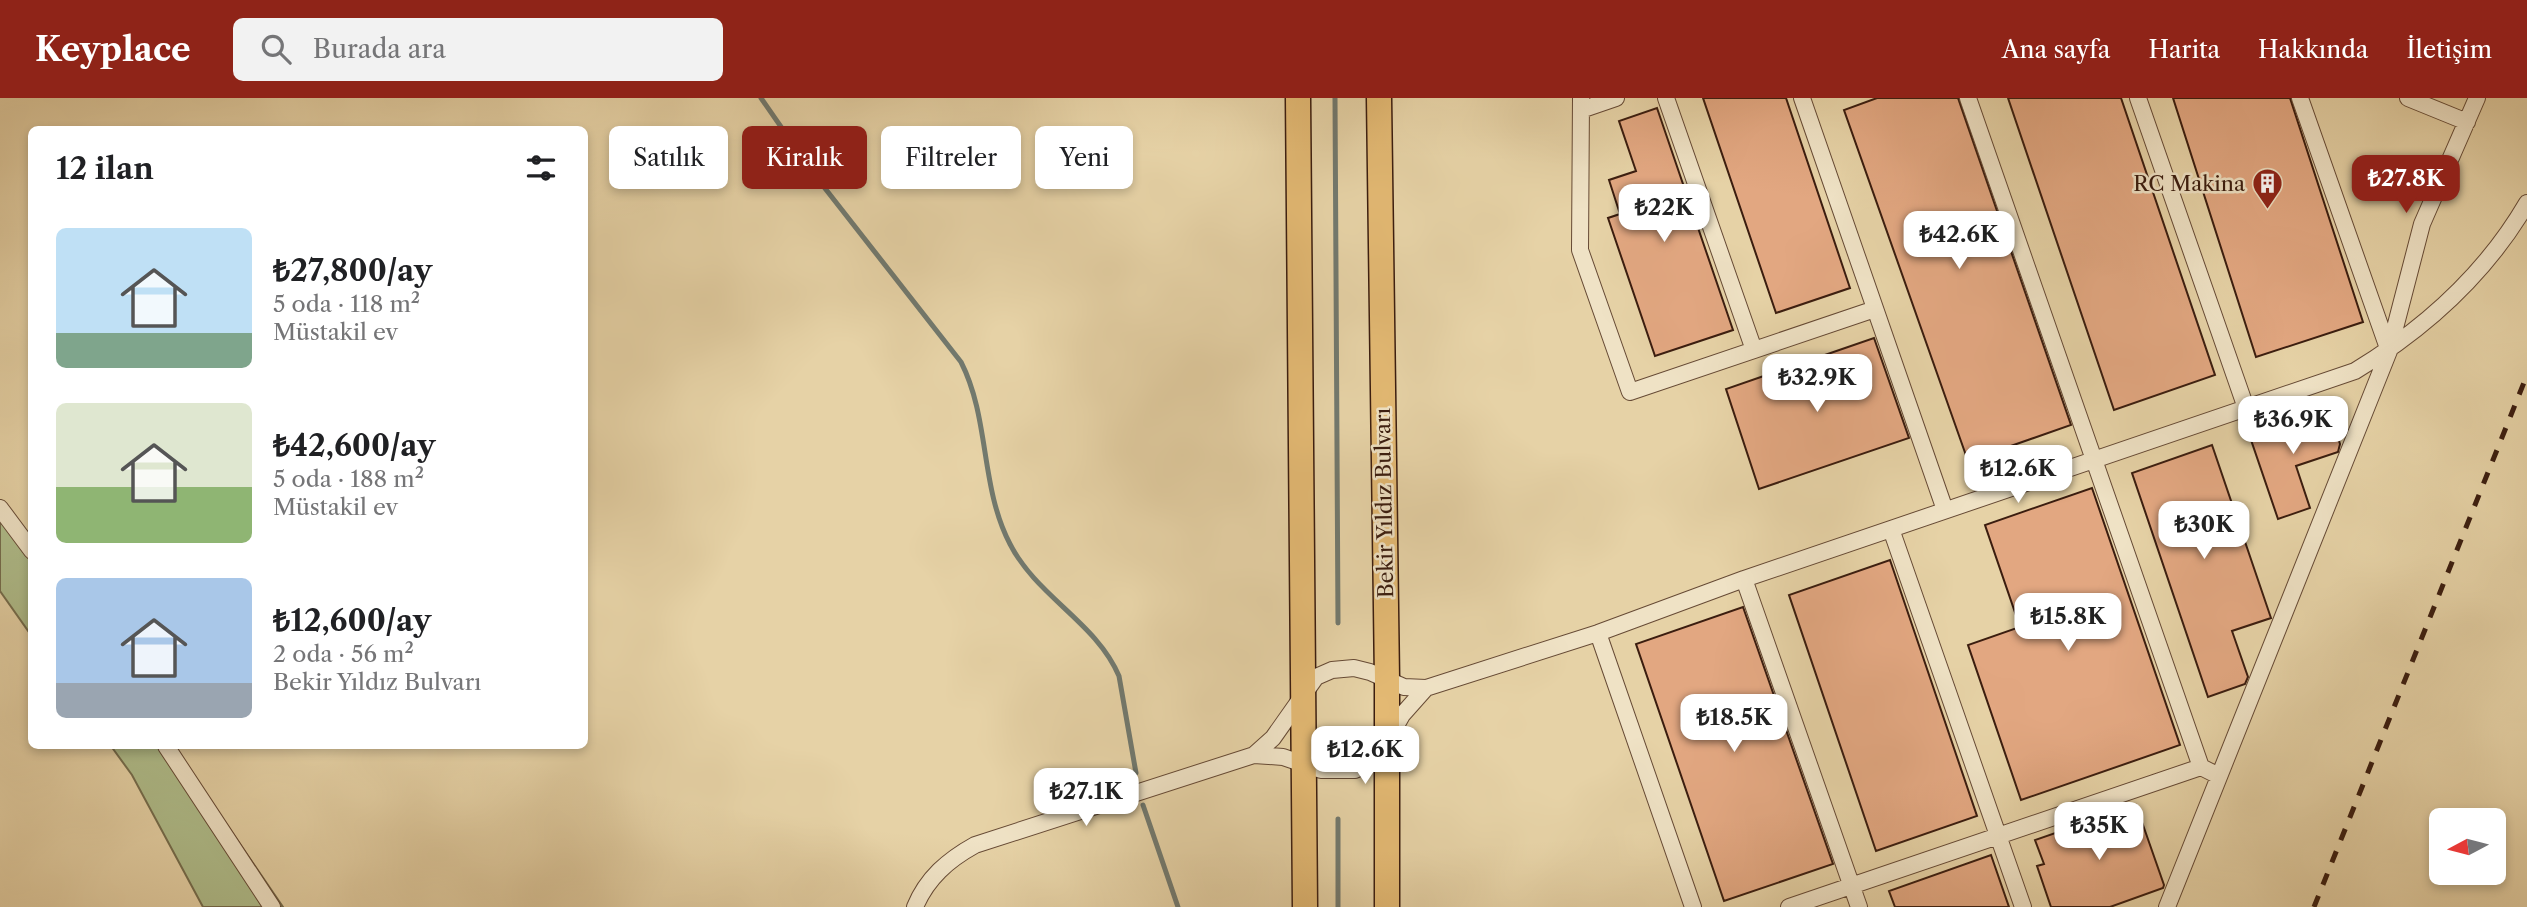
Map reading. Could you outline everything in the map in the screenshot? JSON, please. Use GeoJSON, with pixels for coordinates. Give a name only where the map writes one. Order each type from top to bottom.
{"type":"FeatureCollection","features":[{"type":"Feature","properties":{"kind":"main road"},"geometry":{"type":"LineString","coordinates":[[1298,98],[1305,907]]}},
{"type":"Feature","properties":{"kind":"main road","name":"Bekir Yıldız Bulvarı"},"geometry":{"type":"LineString","coordinates":[[1379,98],[1387,680],[1387,907]]}},
{"type":"Feature","properties":{"kind":"street"},"geometry":{"type":"LineString","coordinates":[[1616,98],[1581,104],[1580,250],[1630,392],[1875,309]]}},
{"type":"Feature","properties":{"kind":"street"},"geometry":{"type":"LineString","coordinates":[[1666,98],[1754,350]]}},
{"type":"Feature","properties":{"kind":"street"},"geometry":{"type":"LineString","coordinates":[[1802,98],[1945,510]]}},
{"type":"Feature","properties":{"kind":"street"},"geometry":{"type":"LineString","coordinates":[[1968,98],[2202,767],[2219,776]]}},
{"type":"Feature","properties":{"kind":"street"},"geometry":{"type":"LineString","coordinates":[[2138,98],[2246,408]]}},
{"type":"Feature","properties":{"kind":"street"},"geometry":{"type":"LineString","coordinates":[[2300,98],[2389,351]]}},
{"type":"Feature","properties":{"kind":"street"},"geometry":{"type":"LineString","coordinates":[[2408,98],[2467,122]]}},
{"type":"Feature","properties":{"kind":"street"},"geometry":{"type":"LineString","coordinates":[[2167,907],[2389,351],[2422,224],[2477,98]]}},
{"type":"Feature","properties":{"kind":"street"},"geometry":{"type":"LineString","coordinates":[[1254,755],[1273,738],[1316,677],[1332,670],[1354,668],[1404,687],[1426,688],[1598,633],[1745,579],[2355,371],[2389,351],[2429,320],[2462,289],[2499,246],[2527,203]]}},
{"type":"Feature","properties":{"kind":"street"},"geometry":{"type":"LineString","coordinates":[[0,508],[28,546]]}},
{"type":"Feature","properties":{"kind":"street"},"geometry":{"type":"LineString","coordinates":[[1891,529],[2023,907]]}},
{"type":"Feature","properties":{"kind":"street"},"geometry":{"type":"LineString","coordinates":[[1745,579],[1859,907]]}},
{"type":"Feature","properties":{"kind":"street"},"geometry":{"type":"LineString","coordinates":[[1598,633],[1693,907]]}},
{"type":"Feature","properties":{"kind":"street"},"geometry":{"type":"LineString","coordinates":[[915,907],[921,893],[938,871],[975,845],[1254,755],[1283,757],[1303,766],[1341,772],[1355,770],[1370,762],[1385,745],[1402,715],[1426,688]]}},
{"type":"Feature","properties":{"kind":"street"},"geometry":{"type":"LineString","coordinates":[[168,749],[272,907]]}},
{"type":"Feature","properties":{"kind":"street"},"geometry":{"type":"LineString","coordinates":[[1789,907],[2202,767]]}},
{"type":"Feature","properties":{"kind":"green space"},"geometry":{"type":"Polygon","coordinates":[[[0,516],[28,556],[28,631],[0,591],[0,516]]]}},
{"type":"Feature","properties":{"kind":"green space"},"geometry":{"type":"Polygon","coordinates":[[[113,749],[169,749],[214,806],[283,907],[203,907],[132,775],[113,749]]]}},
{"type":"Feature","properties":{"kind":"building"},"geometry":{"type":"Polygon","coordinates":[[[1703,98],[1786,98],[1850,288],[1776,313],[1703,98]]]}},
{"type":"Feature","properties":{"kind":"building"},"geometry":{"type":"Polygon","coordinates":[[[1877,98],[1958,98],[2071,425],[1968,461],[1844,110],[1877,98]]]}},
{"type":"Feature","properties":{"kind":"building"},"geometry":{"type":"Polygon","coordinates":[[[2008,98],[2121,98],[2215,375],[2114,410],[2008,98]]]}},
{"type":"Feature","properties":{"kind":"building","name":"RC Makina"},"geometry":{"type":"Polygon","coordinates":[[[2173,98],[2290,98],[2363,322],[2256,357],[2173,98]]]}},
{"type":"Feature","properties":{"kind":"building"},"geometry":{"type":"Polygon","coordinates":[[[1657,108],[1733,330],[1655,356],[1608,218],[1620,214],[1609,180],[1636,171],[1619,121],[1657,108]]]}},
{"type":"Feature","properties":{"kind":"building"},"geometry":{"type":"Polygon","coordinates":[[[1874,338],[1909,438],[1759,489],[1726,389],[1874,338]]]}},
{"type":"Feature","properties":{"kind":"building"},"geometry":{"type":"Polygon","coordinates":[[[2328,407],[2340,444],[2338,452],[2296,466],[2310,508],[2278,519],[2249,434],[2328,407]]]}},
{"type":"Feature","properties":{"kind":"building"},"geometry":{"type":"Polygon","coordinates":[[[2212,445],[2271,618],[2232,631],[2248,677],[2245,684],[2208,697],[2132,473],[2212,445]]]}},
{"type":"Feature","properties":{"kind":"building"},"geometry":{"type":"Polygon","coordinates":[[[2092,488],[2180,745],[2021,800],[1968,645],[2020,627],[1985,525],[2092,488]]]}},
{"type":"Feature","properties":{"kind":"building"},"geometry":{"type":"Polygon","coordinates":[[[1890,560],[1977,816],[1876,851],[1789,595],[1890,560]]]}},
{"type":"Feature","properties":{"kind":"building"},"geometry":{"type":"Polygon","coordinates":[[[1743,607],[1833,864],[1724,901],[1636,644],[1743,607]]]}},
{"type":"Feature","properties":{"kind":"building"},"geometry":{"type":"Polygon","coordinates":[[[2136,805],[2163,888],[2110,907],[2051,907],[2037,866],[2044,864],[2035,840],[2136,805]]]}},
{"type":"Feature","properties":{"kind":"building"},"geometry":{"type":"Polygon","coordinates":[[[1991,855],[2009,907],[1895,907],[1889,891],[1991,855]]]}},
{"type":"Feature","properties":{"kind":"waterway"},"geometry":{"type":"LineString","coordinates":[[761,98],[813,173],[961,362],[977,406],[1000,522],[1021,563],[1050,595],[1082,624],[1109,657],[1119,676],[1136,773]]}},
{"type":"Feature","properties":{"kind":"waterway"},"geometry":{"type":"LineString","coordinates":[[1335,98],[1338,623]]}},
{"type":"Feature","properties":{"kind":"waterway"},"geometry":{"type":"LineString","coordinates":[[1143,805],[1178,907]]}},
{"type":"Feature","properties":{"kind":"waterway"},"geometry":{"type":"LineString","coordinates":[[1338,819],[1338,907]]}},
{"type":"Feature","properties":{"kind":"railway"},"geometry":{"type":"LineString","coordinates":[[2314,907],[2527,375]]}},
{"type":"Feature","properties":{"kind":"place","name":"RC Makina"},"geometry":{"type":"Point","coordinates":[2268,210]}}]}
